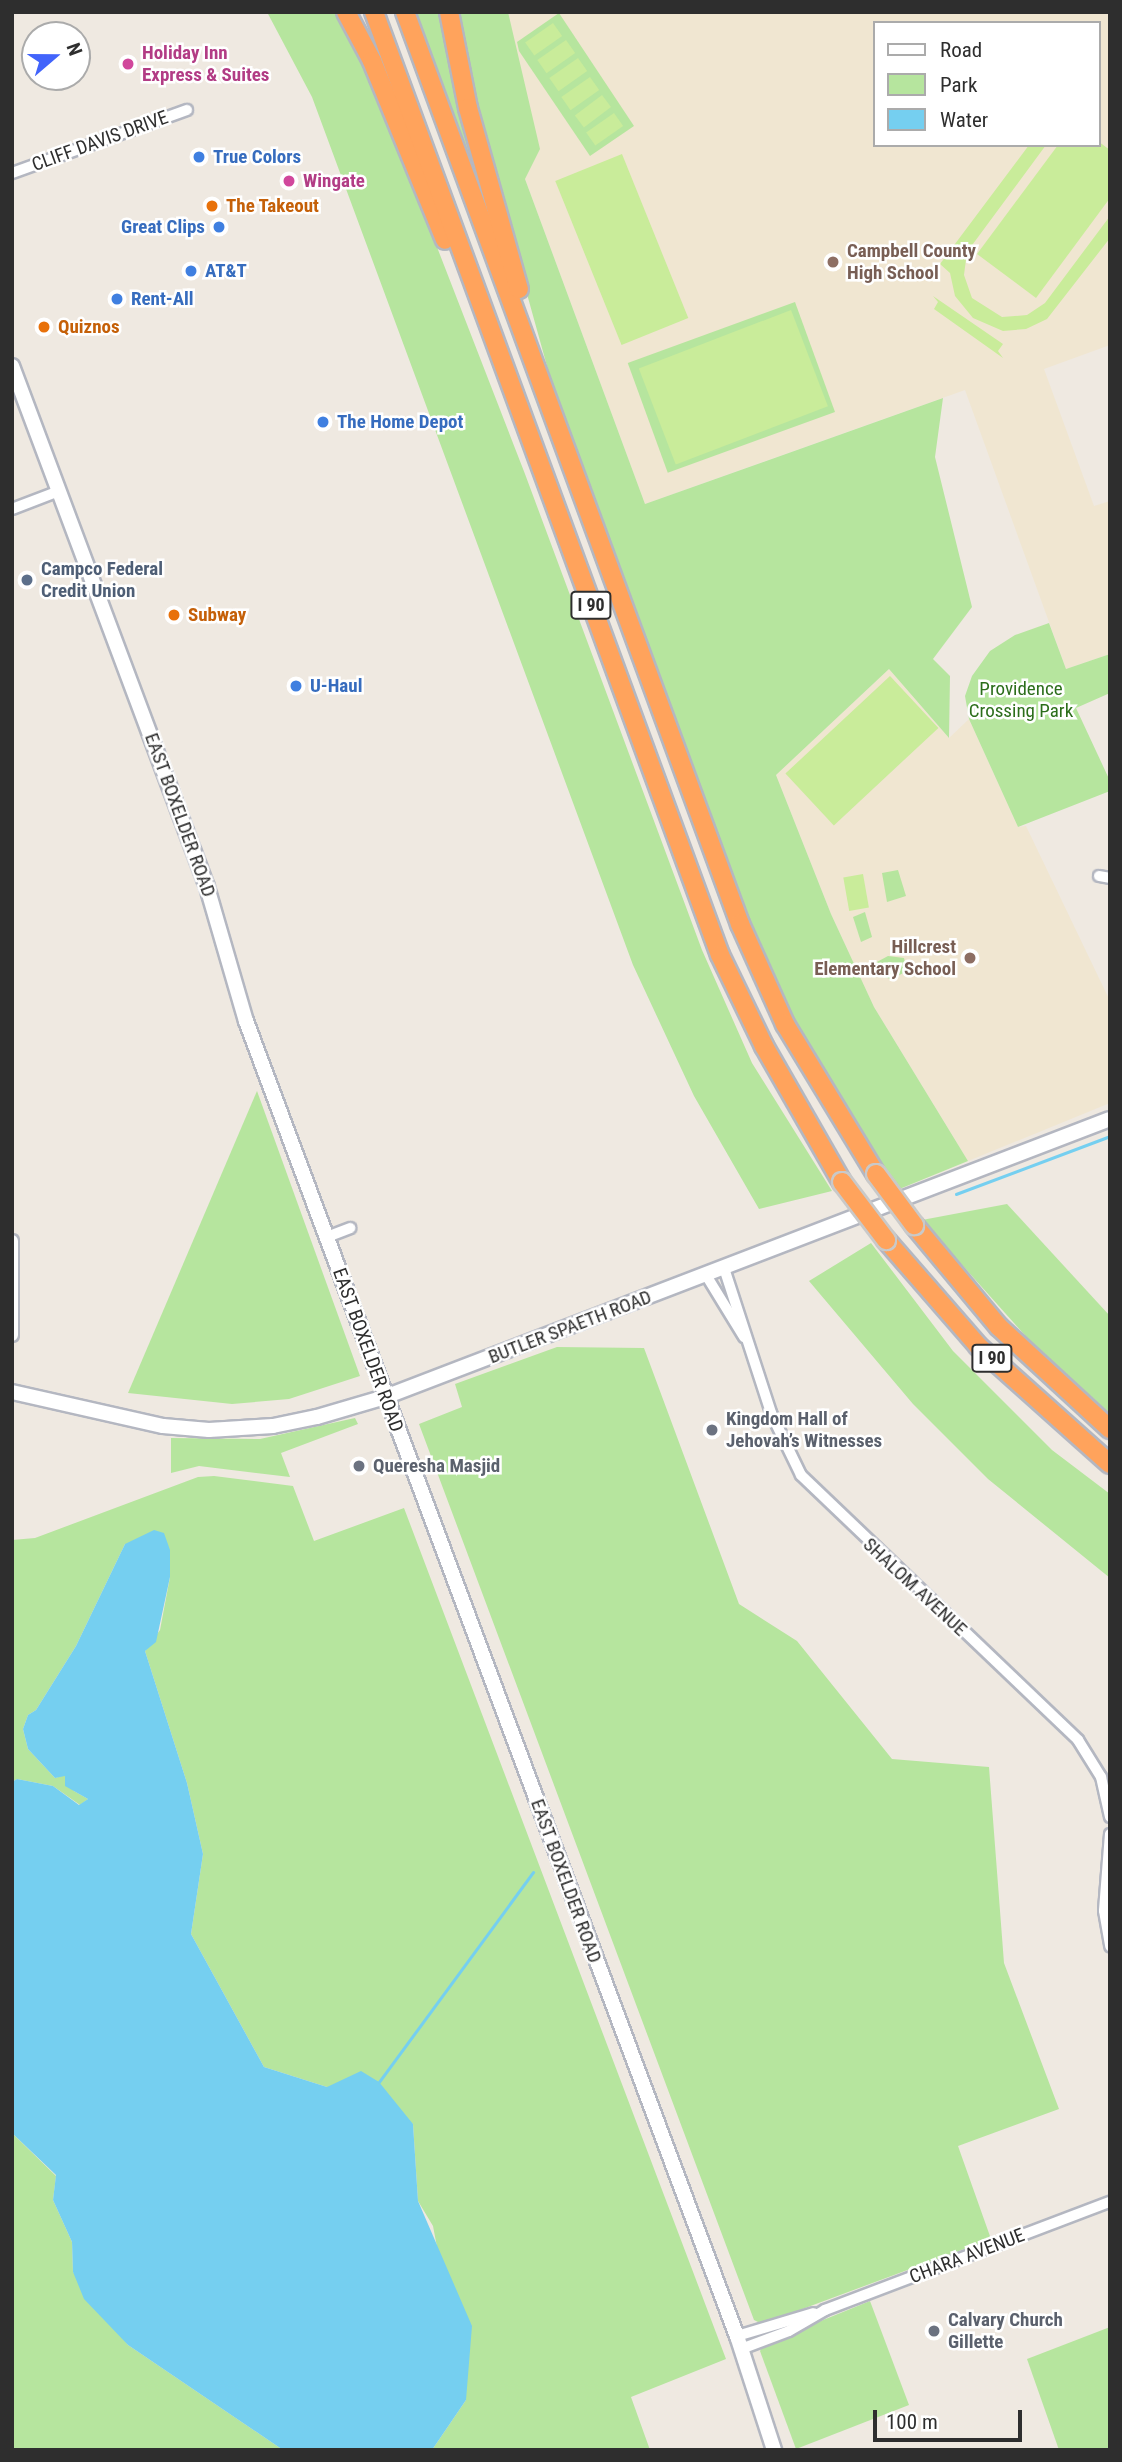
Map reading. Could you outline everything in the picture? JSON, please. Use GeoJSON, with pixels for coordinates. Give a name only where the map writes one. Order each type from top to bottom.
{"type":"FeatureCollection","features":[{"type":"Feature","properties":{"kind":"highway","name":"I 90"},"geometry":{"type":"LineString","coordinates":[[346,12],[372,61],[567,538]]}},
{"type":"Feature","properties":{"kind":"highway","name":"I 90"},"geometry":{"type":"LineString","coordinates":[[374,12],[720,955],[764,1046],[842,1182],[887,1240],[978,1346],[1110,1464]]}},
{"type":"Feature","properties":{"kind":"highway","name":"I 90"},"geometry":{"type":"LineString","coordinates":[[405,12],[740,924],[785,1024],[877,1174],[914,1225],[999,1327],[1110,1429]]}},
{"type":"Feature","properties":{"kind":"highway","name":"I 90"},"geometry":{"type":"LineString","coordinates":[[449,12],[472,121],[566,447]]}},
{"type":"Feature","properties":{"kind":"main road","name":"EAST BOXELDER ROAD"},"geometry":{"type":"LineString","coordinates":[[12,366],[207,887],[246,1021],[739,2343],[774,2450]]}},
{"type":"Feature","properties":{"kind":"main road","name":"BUTLER SPAETH ROAD"},"geometry":{"type":"LineString","coordinates":[[12,1392],[163,1426],[209,1430],[290,1423],[385,1397],[1110,1119]]}},
{"type":"Feature","properties":{"kind":"street","name":"CLIFF DAVIS DRIVE"},"geometry":{"type":"LineString","coordinates":[[12,173],[187,110]]}},
{"type":"Feature","properties":{"kind":"street"},"geometry":{"type":"LineString","coordinates":[[12,509],[59,491]]}},
{"type":"Feature","properties":{"kind":"street"},"geometry":{"type":"LineString","coordinates":[[327,1237],[350,1228]]}},
{"type":"Feature","properties":{"kind":"street"},"geometry":{"type":"LineString","coordinates":[[12,1243],[12,1335]]}},
{"type":"Feature","properties":{"kind":"street","name":"SHALOM AVENUE"},"geometry":{"type":"LineString","coordinates":[[724,1268],[744,1338],[785,1446],[800,1475],[1078,1740],[1101,1777],[1110,1817]]}},
{"type":"Feature","properties":{"kind":"street","name":"SHALOM AVENUE"},"geometry":{"type":"LineString","coordinates":[[706,1275],[744,1338]]}},
{"type":"Feature","properties":{"kind":"street"},"geometry":{"type":"LineString","coordinates":[[1110,1834],[1104,1911],[1110,1946]]}},
{"type":"Feature","properties":{"kind":"street","name":"CHARA AVENUE"},"geometry":{"type":"LineString","coordinates":[[739,2343],[1110,2202]]}},
{"type":"Feature","properties":{"kind":"shaded area","name":"Campbell County High School"},"geometry":{"type":"Polygon","coordinates":[[[508,12],[1110,12],[1110,345],[1044,369],[1094,506],[1110,501],[1110,654],[1066,669],[965,390],[645,504],[525,179],[508,12]]]}},
{"type":"Feature","properties":{"kind":"shaded area","name":"Hillcrest Elementary School"},"geometry":{"type":"Polygon","coordinates":[[[889,669],[949,738],[969,719],[1018,827],[1026,826],[1110,1001],[1110,1103],[968,1161],[874,1007],[831,914],[776,775],[889,669]]]}},
{"type":"Feature","properties":{"kind":"green space"},"geometry":{"type":"Polygon","coordinates":[[[267,12],[338,12],[366,64],[525,474],[702,950],[752,1063],[832,1191],[759,1209],[694,1096],[633,965],[312,97],[267,12]]]}},
{"type":"Feature","properties":{"kind":"green space"},"geometry":{"type":"Polygon","coordinates":[[[413,12],[438,12],[484,205],[413,12]]]}},
{"type":"Feature","properties":{"kind":"green space"},"geometry":{"type":"Polygon","coordinates":[[[456,12],[508,12],[540,149],[525,179],[645,504],[943,398],[935,457],[972,607],[933,659],[950,676],[949,738],[889,669],[776,775],[831,914],[874,1007],[968,1161],[897,1190],[842,1108],[792,1018],[743,908],[557,402],[465,71],[456,12]]]}},
{"type":"Feature","properties":{"kind":"green space"},"geometry":{"type":"Polygon","coordinates":[[[559,13],[634,126],[590,156],[519,51],[517,42],[559,13]]]}},
{"type":"Feature","properties":{"kind":"green space"},"geometry":{"type":"Polygon","coordinates":[[[553,23],[562,36],[534,56],[525,43],[553,23]]]}},
{"type":"Feature","properties":{"kind":"green space"},"geometry":{"type":"Polygon","coordinates":[[[566,40],[575,53],[547,73],[537,60],[566,40]]]}},
{"type":"Feature","properties":{"kind":"green space"},"geometry":{"type":"Polygon","coordinates":[[[578,58],[587,71],[559,91],[549,78],[578,58]]]}},
{"type":"Feature","properties":{"kind":"green space"},"geometry":{"type":"Polygon","coordinates":[[[590,77],[599,90],[571,110],[561,97],[590,77]]]}},
{"type":"Feature","properties":{"kind":"green space"},"geometry":{"type":"Polygon","coordinates":[[[602,95],[611,107],[584,127],[575,115],[602,95]]]}},
{"type":"Feature","properties":{"kind":"green space"},"geometry":{"type":"Polygon","coordinates":[[[614,113],[623,126],[595,146],[586,133],[614,113]]]}},
{"type":"Feature","properties":{"kind":"green space"},"geometry":{"type":"Polygon","coordinates":[[[1101,143],[1110,150],[1110,198],[1036,298],[977,254],[1057,147],[1101,147],[1101,143]]]}},
{"type":"Feature","properties":{"kind":"green space"},"geometry":{"type":"Polygon","coordinates":[[[1028,147],[1045,147],[967,252],[964,275],[972,298],[1002,317],[1027,315],[1045,303],[1110,216],[1110,238],[1047,319],[1026,329],[1003,331],[973,318],[955,296],[950,273],[940,264],[1028,147]]]}},
{"type":"Feature","properties":{"kind":"green space"},"geometry":{"type":"Polygon","coordinates":[[[622,154],[688,318],[622,345],[555,181],[622,154]]]}},
{"type":"Feature","properties":{"kind":"green space"},"geometry":{"type":"Polygon","coordinates":[[[933,296],[1003,344],[998,351],[1003,358],[934,309],[938,302],[933,296]]]}},
{"type":"Feature","properties":{"kind":"green space"},"geometry":{"type":"Polygon","coordinates":[[[795,302],[835,412],[668,473],[628,363],[795,302]]]}},
{"type":"Feature","properties":{"kind":"green space"},"geometry":{"type":"Polygon","coordinates":[[[791,310],[828,406],[676,465],[639,368],[791,310]]]}},
{"type":"Feature","properties":{"kind":"green space","name":"Providence Crossing Park"},"geometry":{"type":"Polygon","coordinates":[[[1049,623],[1066,669],[1110,654],[1110,693],[1076,708],[1110,781],[1110,791],[1018,827],[969,719],[965,696],[972,676],[990,651],[1015,635],[1049,623]]]}},
{"type":"Feature","properties":{"kind":"green space"},"geometry":{"type":"Polygon","coordinates":[[[890,676],[938,728],[834,825],[785,774],[890,676]]]}},
{"type":"Feature","properties":{"kind":"green space"},"geometry":{"type":"Polygon","coordinates":[[[898,870],[906,896],[887,902],[882,873],[898,870]]]}},
{"type":"Feature","properties":{"kind":"green space"},"geometry":{"type":"Polygon","coordinates":[[[863,874],[869,907],[849,911],[843,877],[863,874]]]}},
{"type":"Feature","properties":{"kind":"green space"},"geometry":{"type":"Polygon","coordinates":[[[865,912],[872,937],[861,942],[853,917],[865,912]]]}},
{"type":"Feature","properties":{"kind":"green space"},"geometry":{"type":"Polygon","coordinates":[[[888,956],[904,958],[907,971],[892,979],[877,976],[875,963],[888,956]]]}},
{"type":"Feature","properties":{"kind":"green space"},"geometry":{"type":"Polygon","coordinates":[[[257,1091],[360,1376],[289,1399],[232,1404],[128,1393],[257,1091]]]}},
{"type":"Feature","properties":{"kind":"green space"},"geometry":{"type":"Polygon","coordinates":[[[1007,1204],[1110,1316],[1110,1416],[1046,1359],[922,1220],[1007,1204]]]}},
{"type":"Feature","properties":{"kind":"green space"},"geometry":{"type":"Polygon","coordinates":[[[871,1243],[953,1351],[1052,1450],[1110,1494],[1110,1578],[988,1479],[913,1404],[809,1281],[871,1243]]]}},
{"type":"Feature","properties":{"kind":"green space"},"geometry":{"type":"Polygon","coordinates":[[[557,1347],[644,1348],[739,1604],[797,1641],[892,1759],[989,1767],[1004,1963],[1059,2109],[958,2146],[991,2239],[762,2324],[754,2320],[419,1424],[462,1407],[455,1384],[557,1347]]]}},
{"type":"Feature","properties":{"kind":"green space"},"geometry":{"type":"Polygon","coordinates":[[[355,1418],[358,1424],[281,1453],[290,1477],[199,1466],[171,1473],[171,1438],[260,1439],[355,1418]]]}},
{"type":"Feature","properties":{"kind":"green space"},"geometry":{"type":"Polygon","coordinates":[[[214,1476],[293,1486],[314,1541],[404,1508],[726,2359],[631,2397],[650,2450],[432,2450],[466,2400],[433,2226],[418,2201],[413,2124],[327,2087],[264,2067],[191,1934],[203,1854],[187,1783],[145,1651],[160,1630],[170,1577],[170,1550],[125,1544],[76,1646],[36,1710],[28,1715],[23,1729],[28,1749],[55,1778],[65,1775],[74,1791],[88,1799],[80,1805],[53,1786],[17,1779],[12,1782],[12,1540],[35,1538],[198,1477],[214,1476]]]}},
{"type":"Feature","properties":{"kind":"green space"},"geometry":{"type":"Polygon","coordinates":[[[12,2133],[56,2176],[53,2200],[72,2242],[73,2272],[128,2345],[283,2450],[12,2450],[12,2133]]]}},
{"type":"Feature","properties":{"kind":"green space"},"geometry":{"type":"Polygon","coordinates":[[[870,2301],[909,2405],[796,2449],[760,2351],[764,2344],[870,2301]]]}},
{"type":"Feature","properties":{"kind":"green space"},"geometry":{"type":"Polygon","coordinates":[[[1110,2327],[1110,2450],[1059,2450],[1027,2359],[1110,2327]]]}},
{"type":"Feature","properties":{"kind":"water"},"geometry":{"type":"Polygon","coordinates":[[[154,1530],[164,1533],[170,1550],[170,1577],[156,1642],[145,1651],[187,1783],[203,1854],[191,1934],[264,2067],[327,2087],[361,2071],[379,2082],[413,2124],[418,2201],[472,2326],[466,2400],[432,2450],[283,2450],[128,2345],[84,2299],[73,2272],[72,2242],[53,2200],[56,2175],[12,2133],[12,1782],[17,1779],[53,1786],[79,1805],[88,1799],[65,1786],[65,1776],[55,1778],[28,1749],[23,1729],[28,1715],[36,1710],[76,1646],[125,1544],[154,1530]]]}},
{"type":"Feature","properties":{"kind":"waterway"},"geometry":{"type":"LineString","coordinates":[[956,1194],[1110,1136]]}},
{"type":"Feature","properties":{"kind":"waterway"},"geometry":{"type":"LineString","coordinates":[[379,2082],[533,1872]]}},
{"type":"Feature","properties":{"kind":"place","name":"Holiday Inn Express & Suites"},"geometry":{"type":"Point","coordinates":[128,64]}},
{"type":"Feature","properties":{"kind":"place","name":"True Colors"},"geometry":{"type":"Point","coordinates":[199,157]}},
{"type":"Feature","properties":{"kind":"place","name":"Wingate"},"geometry":{"type":"Point","coordinates":[289,181]}},
{"type":"Feature","properties":{"kind":"place","name":"The Takeout"},"geometry":{"type":"Point","coordinates":[212,206]}},
{"type":"Feature","properties":{"kind":"place","name":"Great Clips"},"geometry":{"type":"Point","coordinates":[219,227]}},
{"type":"Feature","properties":{"kind":"place","name":"Campbell County High School"},"geometry":{"type":"Point","coordinates":[833,262]}},
{"type":"Feature","properties":{"kind":"place","name":"AT&T"},"geometry":{"type":"Point","coordinates":[191,271]}},
{"type":"Feature","properties":{"kind":"place","name":"Rent-All"},"geometry":{"type":"Point","coordinates":[117,299]}},
{"type":"Feature","properties":{"kind":"place","name":"Quiznos"},"geometry":{"type":"Point","coordinates":[44,327]}},
{"type":"Feature","properties":{"kind":"place","name":"The Home Depot"},"geometry":{"type":"Point","coordinates":[323,422]}},
{"type":"Feature","properties":{"kind":"place","name":"Campco Federal Credit Union"},"geometry":{"type":"Point","coordinates":[27,580]}},
{"type":"Feature","properties":{"kind":"place","name":"Subway"},"geometry":{"type":"Point","coordinates":[174,615]}},
{"type":"Feature","properties":{"kind":"place","name":"U-Haul"},"geometry":{"type":"Point","coordinates":[296,686]}},
{"type":"Feature","properties":{"kind":"place","name":"Hillcrest Elementary School"},"geometry":{"type":"Point","coordinates":[970,958]}},
{"type":"Feature","properties":{"kind":"place","name":"Kingdom Hall of Jehovah’s Witnesses"},"geometry":{"type":"Point","coordinates":[712,1430]}},
{"type":"Feature","properties":{"kind":"place","name":"Queresha Masjid"},"geometry":{"type":"Point","coordinates":[359,1466]}},
{"type":"Feature","properties":{"kind":"place","name":"Calvary Church Gillette"},"geometry":{"type":"Point","coordinates":[934,2331]}}]}
